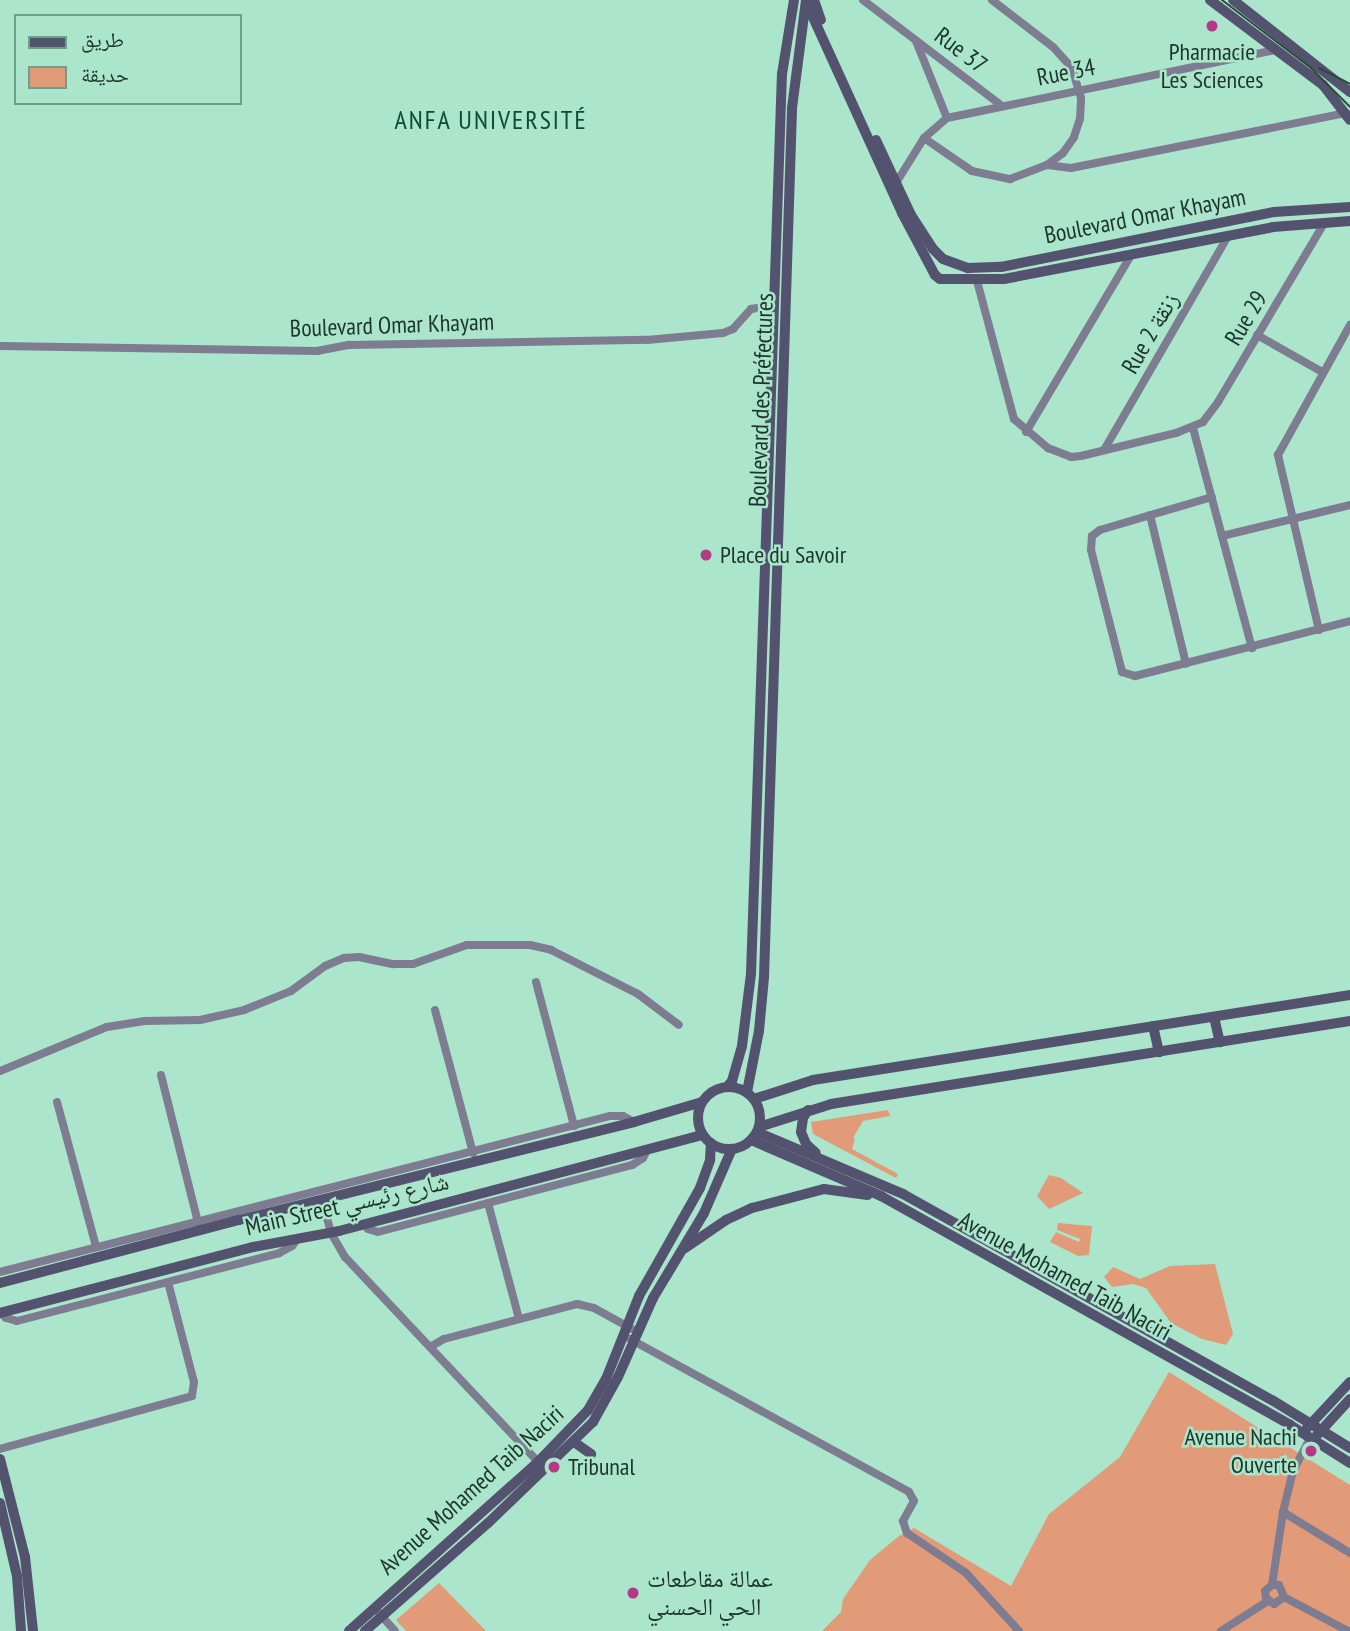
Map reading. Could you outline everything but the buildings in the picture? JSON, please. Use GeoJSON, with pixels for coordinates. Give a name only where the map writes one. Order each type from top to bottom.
{"type":"FeatureCollection","features":[{"type":"Feature","properties":{"kind":"street","name":"Boulevard des Préfectures"},"geometry":{"type":"LineString","coordinates":[[751,1096],[764,976],[782,74],[794,0]]}},
{"type":"Feature","properties":{"kind":"street","name":"Rue 37"},"geometry":{"type":"LineString","coordinates":[[863,0],[1002,105]]}},
{"type":"Feature","properties":{"kind":"street"},"geometry":{"type":"LineString","coordinates":[[924,138],[961,164],[985,176],[1010,178],[1047,165],[1063,153],[1074,137],[1080,119],[1080,89],[1065,57],[992,0]]}},
{"type":"Feature","properties":{"kind":"street"},"geometry":{"type":"LineString","coordinates":[[1047,165],[1071,168],[1349,116],[1323,85],[1210,0]]}},
{"type":"Feature","properties":{"kind":"street"},"geometry":{"type":"LineString","coordinates":[[1233,0],[1350,92]]}},
{"type":"Feature","properties":{"kind":"street","name":"Boulevard des Préfectures"},"geometry":{"type":"LineString","coordinates":[[778,310],[792,108],[798,50],[808,1]]}},
{"type":"Feature","properties":{"kind":"street"},"geometry":{"type":"LineString","coordinates":[[808,1],[822,38],[902,213],[933,268],[947,260]]}},
{"type":"Feature","properties":{"kind":"street"},"geometry":{"type":"LineString","coordinates":[[808,1],[921,231],[954,271],[950,277]]}},
{"type":"Feature","properties":{"kind":"street"},"geometry":{"type":"LineString","coordinates":[[798,50],[810,39],[822,38]]}},
{"type":"Feature","properties":{"kind":"street"},"geometry":{"type":"LineString","coordinates":[[915,39],[947,118]]}},
{"type":"Feature","properties":{"kind":"street","name":"Rue 34"},"geometry":{"type":"LineString","coordinates":[[896,183],[924,138],[947,118],[1276,50]]}},
{"type":"Feature","properties":{"kind":"street","name":"Boulevard Omar Khayam"},"geometry":{"type":"LineString","coordinates":[[947,260],[968,268],[1001,267],[1274,212],[1350,207]]}},
{"type":"Feature","properties":{"kind":"street","name":"Boulevard Omar Khayam"},"geometry":{"type":"LineString","coordinates":[[933,268],[937,277],[977,281],[1026,275],[1273,227],[1350,221]]}},
{"type":"Feature","properties":{"kind":"street","name":"Rue 29"},"geometry":{"type":"LineString","coordinates":[[1193,428],[1213,409],[1325,222]]}},
{"type":"Feature","properties":{"kind":"street","name":"Rue 2 زنقة"},"geometry":{"type":"LineString","coordinates":[[1104,450],[1228,236]]}},
{"type":"Feature","properties":{"kind":"street"},"geometry":{"type":"LineString","coordinates":[[1026,432],[1131,254]]}},
{"type":"Feature","properties":{"kind":"street"},"geometry":{"type":"LineString","coordinates":[[977,281],[1010,411],[1026,432],[1048,448],[1071,457],[1193,428],[1252,648]]}},
{"type":"Feature","properties":{"kind":"street","name":"Boulevard Omar Khayam"},"geometry":{"type":"LineString","coordinates":[[0,346],[317,351],[349,345],[647,340],[723,333],[733,329],[751,309],[778,310]]}},
{"type":"Feature","properties":{"kind":"street"},"geometry":{"type":"LineString","coordinates":[[1319,630],[1278,455],[1350,325]]}},
{"type":"Feature","properties":{"kind":"street"},"geometry":{"type":"LineString","coordinates":[[1257,335],[1322,372]]}},
{"type":"Feature","properties":{"kind":"street"},"geometry":{"type":"LineString","coordinates":[[1212,498],[1097,531],[1090,539],[1121,669],[1128,676],[1252,648],[1350,621]]}},
{"type":"Feature","properties":{"kind":"street"},"geometry":{"type":"LineString","coordinates":[[1222,536],[1350,505]]}},
{"type":"Feature","properties":{"kind":"street"},"geometry":{"type":"LineString","coordinates":[[1150,515],[1186,664]]}},
{"type":"Feature","properties":{"kind":"street","name":"Boulevard des Préfectures"},"geometry":{"type":"LineString","coordinates":[[727,1087],[737,1067],[750,994],[772,548]]}},
{"type":"Feature","properties":{"kind":"street"},"geometry":{"type":"LineString","coordinates":[[0,1071],[107,1027],[145,1021],[200,1020],[244,1010],[291,991],[331,963],[344,958],[359,957],[393,964],[413,964],[467,945],[523,945],[544,948],[638,994],[679,1024]]}},
{"type":"Feature","properties":{"kind":"street"},"geometry":{"type":"LineString","coordinates":[[536,982],[574,1126]]}},
{"type":"Feature","properties":{"kind":"street"},"geometry":{"type":"LineString","coordinates":[[1350,995],[813,1080],[751,1096],[727,1087],[713,1092],[702,1102],[698,1119],[707,1139],[732,1149],[756,1133],[808,1110],[1350,1021]]}},
{"type":"Feature","properties":{"kind":"street"},"geometry":{"type":"LineString","coordinates":[[435,1010],[473,1153]]}},
{"type":"Feature","properties":{"kind":"street"},"geometry":{"type":"LineString","coordinates":[[1214,1017],[1220,1042]]}},
{"type":"Feature","properties":{"kind":"street"},"geometry":{"type":"LineString","coordinates":[[1153,1026],[1159,1052]]}},
{"type":"Feature","properties":{"kind":"street"},"geometry":{"type":"LineString","coordinates":[[161,1074],[198,1222]]}},
{"type":"Feature","properties":{"kind":"street"},"geometry":{"type":"LineString","coordinates":[[751,1096],[760,1115],[756,1133]]}},
{"type":"Feature","properties":{"kind":"street"},"geometry":{"type":"LineString","coordinates":[[57,1101],[96,1247]]}},
{"type":"Feature","properties":{"kind":"street","name":"Main Street شارع رئيسي"},"geometry":{"type":"LineString","coordinates":[[0,1283],[239,1220],[634,1122],[702,1102]]}},
{"type":"Feature","properties":{"kind":"street"},"geometry":{"type":"LineString","coordinates":[[808,1110],[801,1123],[802,1136],[820,1157]]}},
{"type":"Feature","properties":{"kind":"street"},"geometry":{"type":"LineString","coordinates":[[0,1272],[619,1115],[634,1122]]}},
{"type":"Feature","properties":{"kind":"street","name":"Avenue Mohamed Taib Naciri"},"geometry":{"type":"LineString","coordinates":[[756,1133],[820,1157],[923,1205],[1350,1448]]}},
{"type":"Feature","properties":{"kind":"street","name":"Avenue Mohamed Taib Naciri"},"geometry":{"type":"LineString","coordinates":[[756,1133],[881,1196],[1350,1462]]}},
{"type":"Feature","properties":{"kind":"street","name":"Main Street شارع رئيسي"},"geometry":{"type":"LineString","coordinates":[[1,1313],[298,1238],[331,1233],[647,1150],[707,1139]]}},
{"type":"Feature","properties":{"kind":"street","name":"Avenue Mohamed Taib Naciri"},"geometry":{"type":"LineString","coordinates":[[365,1631],[378,1612],[573,1428],[595,1400],[624,1330],[699,1188],[710,1160],[707,1139]]}},
{"type":"Feature","properties":{"kind":"street","name":"Avenue Mohamed Taib Naciri"},"geometry":{"type":"LineString","coordinates":[[349,1631],[378,1612],[488,1523],[574,1442],[602,1407],[636,1336],[710,1202],[732,1149]]}},
{"type":"Feature","properties":{"kind":"street"},"geometry":{"type":"LineString","coordinates":[[364,1224],[371,1231],[378,1232],[632,1165],[647,1150]]}},
{"type":"Feature","properties":{"kind":"street"},"geometry":{"type":"LineString","coordinates":[[683,1249],[734,1215],[807,1192],[833,1188],[881,1196]]}},
{"type":"Feature","properties":{"kind":"street"},"geometry":{"type":"LineString","coordinates":[[322,1201],[331,1233],[345,1257],[538,1462]]}},
{"type":"Feature","properties":{"kind":"street"},"geometry":{"type":"LineString","coordinates":[[488,1203],[519,1319]]}},
{"type":"Feature","properties":{"kind":"street"},"geometry":{"type":"LineString","coordinates":[[1,1313],[6,1318],[17,1321],[279,1253],[292,1246],[298,1238]]}},
{"type":"Feature","properties":{"kind":"street"},"geometry":{"type":"LineString","coordinates":[[0,1448],[182,1401],[192,1396],[194,1382],[167,1282]]}},
{"type":"Feature","properties":{"kind":"street"},"geometry":{"type":"LineString","coordinates":[[430,1347],[444,1339],[582,1304],[909,1492],[914,1501],[903,1521],[906,1533],[966,1573],[1019,1631]]}},
{"type":"Feature","properties":{"kind":"street"},"geometry":{"type":"LineString","coordinates":[[1268,1601],[1265,1591],[1272,1585],[1283,1512],[1293,1471],[1309,1437],[1310,1423],[1350,1382]]}},
{"type":"Feature","properties":{"kind":"street"},"geometry":{"type":"LineString","coordinates":[[1309,1437],[1321,1430],[1350,1399]]}},
{"type":"Feature","properties":{"kind":"street"},"geometry":{"type":"LineString","coordinates":[[574,1442],[592,1454]]}},
{"type":"Feature","properties":{"kind":"street"},"geometry":{"type":"LineString","coordinates":[[0,1459],[25,1557],[33,1631]]}},
{"type":"Feature","properties":{"kind":"street"},"geometry":{"type":"LineString","coordinates":[[0,1503],[17,1576],[21,1631]]}},
{"type":"Feature","properties":{"kind":"street"},"geometry":{"type":"LineString","coordinates":[[1283,1512],[1350,1553]]}},
{"type":"Feature","properties":{"kind":"street"},"geometry":{"type":"LineString","coordinates":[[1272,1585],[1282,1587],[1284,1597]]}},
{"type":"Feature","properties":{"kind":"street"},"geometry":{"type":"LineString","coordinates":[[1221,1631],[1268,1601],[1277,1603],[1284,1597]]}},
{"type":"Feature","properties":{"kind":"street"},"geometry":{"type":"LineString","coordinates":[[1284,1597],[1348,1631]]}},
{"type":"Feature","properties":{"kind":"street"},"geometry":{"type":"LineString","coordinates":[[378,1612],[395,1631]]}},
{"type":"Feature","properties":{"kind":"green space"},"geometry":{"type":"Polygon","coordinates":[[[888,1110],[890,1116],[863,1121],[853,1138],[852,1149],[898,1174],[896,1178],[813,1134],[811,1122],[888,1110]]]}},
{"type":"Feature","properties":{"kind":"green space"},"geometry":{"type":"Polygon","coordinates":[[[1049,1175],[1061,1178],[1083,1193],[1049,1209],[1037,1196],[1049,1175]]]}},
{"type":"Feature","properties":{"kind":"green space"},"geometry":{"type":"Polygon","coordinates":[[[1058,1223],[1092,1226],[1089,1255],[1078,1256],[1050,1242],[1056,1232],[1079,1242],[1080,1239],[1057,1230],[1058,1223]]]}},
{"type":"Feature","properties":{"kind":"green space"},"geometry":{"type":"Polygon","coordinates":[[[1215,1264],[1233,1334],[1226,1345],[1202,1339],[1171,1323],[1146,1288],[1133,1284],[1112,1287],[1104,1277],[1113,1267],[1140,1279],[1170,1266],[1215,1264]]]}},
{"type":"Feature","properties":{"kind":"green space"},"geometry":{"type":"Polygon","coordinates":[[[1169,1372],[1350,1485],[1350,1631],[822,1631],[841,1612],[843,1599],[870,1560],[899,1536],[914,1528],[1011,1586],[1049,1514],[1120,1457],[1169,1372]]]}},
{"type":"Feature","properties":{"kind":"green space"},"geometry":{"type":"Polygon","coordinates":[[[439,1583],[486,1631],[406,1631],[396,1620],[439,1583]]]}},
{"type":"Feature","properties":{"kind":"tram line"},"geometry":{"type":"LineString","coordinates":[[1222,0],[1311,68],[1350,107]]}},
{"type":"Feature","properties":{"kind":"tram line"},"geometry":{"type":"LineString","coordinates":[[1319,68],[1350,84]]}},
{"type":"Feature","properties":{"kind":"place","name":"Pharmacie Les Sciences"},"geometry":{"type":"Point","coordinates":[1212,26]}},
{"type":"Feature","properties":{"kind":"place","name":"Place du Savoir"},"geometry":{"type":"Point","coordinates":[706,555]}},
{"type":"Feature","properties":{"kind":"place","name":"Avenue Nachi Ouverte"},"geometry":{"type":"Point","coordinates":[1311,1451]}},
{"type":"Feature","properties":{"kind":"place","name":"Tribunal"},"geometry":{"type":"Point","coordinates":[554,1467]}},
{"type":"Feature","properties":{"kind":"place","name":"عمالة مقاطعات الحي الحسني"},"geometry":{"type":"Point","coordinates":[633,1593]}},
{"type":"Feature","properties":{"kind":"district","name":"ANFA UNIVERSITÉ"},"geometry":{"type":"Point","coordinates":[491,120]}}]}
